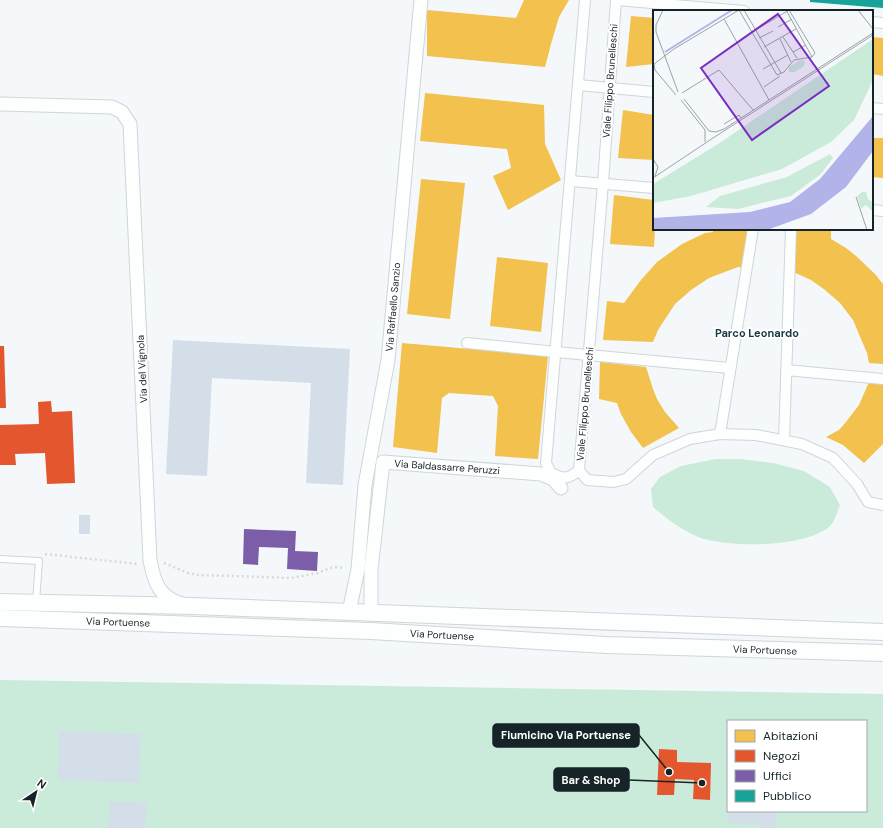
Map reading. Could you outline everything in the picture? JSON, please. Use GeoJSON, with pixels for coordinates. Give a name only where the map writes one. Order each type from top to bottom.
{"type":"FeatureCollection","features":[{"type":"Feature","properties":{"kind":"street","name":"Via Raffaello Sanzio"},"geometry":{"type":"LineString","coordinates":[[349,612],[358,569],[365,485],[388,360],[420,0]]}},
{"type":"Feature","properties":{"kind":"street","name":"Viale Filippo Brunelleschi"},"geometry":{"type":"LineString","coordinates":[[585,0],[546,463],[551,473],[562,478],[571,476],[579,470],[603,183],[616,0]]}},
{"type":"Feature","properties":{"kind":"street"},"geometry":{"type":"LineString","coordinates":[[616,0],[732,10]]}},
{"type":"Feature","properties":{"kind":"street"},"geometry":{"type":"LineString","coordinates":[[873,22],[883,23]]}},
{"type":"Feature","properties":{"kind":"street"},"geometry":{"type":"LineString","coordinates":[[578,85],[653,92]]}},
{"type":"Feature","properties":{"kind":"street","name":"Via del Vignola"},"geometry":{"type":"LineString","coordinates":[[0,104],[107,106],[116,108],[129,120],[131,129],[151,562],[156,582],[162,591],[176,602],[193,606]]}},
{"type":"Feature","properties":{"kind":"street"},"geometry":{"type":"LineString","coordinates":[[873,108],[883,109]]}},
{"type":"Feature","properties":{"kind":"street"},"geometry":{"type":"LineString","coordinates":[[570,181],[653,188]]}},
{"type":"Feature","properties":{"kind":"street"},"geometry":{"type":"LineString","coordinates":[[873,210],[883,211]]}},
{"type":"Feature","properties":{"kind":"street"},"geometry":{"type":"LineString","coordinates":[[720,434],[753,230]]}},
{"type":"Feature","properties":{"kind":"street"},"geometry":{"type":"LineString","coordinates":[[784,440],[791,230]]}},
{"type":"Feature","properties":{"kind":"street"},"geometry":{"type":"LineString","coordinates":[[467,342],[730,368]]}},
{"type":"Feature","properties":{"kind":"street"},"geometry":{"type":"LineString","coordinates":[[786,370],[883,379]]}},
{"type":"Feature","properties":{"kind":"street"},"geometry":{"type":"LineString","coordinates":[[579,470],[587,480],[614,482],[626,479],[653,455],[690,439],[720,434],[756,435],[802,444],[833,458],[857,484],[868,502],[883,506]]}},
{"type":"Feature","properties":{"kind":"street","name":"Via Baldassarre Peruzzi"},"geometry":{"type":"LineString","coordinates":[[371,613],[371,570],[383,462],[541,474],[553,479],[561,488]]}},
{"type":"Feature","properties":{"kind":"street","name":"Via Portuense"},"geometry":{"type":"LineString","coordinates":[[0,602],[193,606],[883,632]]}},
{"type":"Feature","properties":{"kind":"street","name":"Via Portuense"},"geometry":{"type":"LineString","coordinates":[[0,618],[371,631],[606,645],[883,653]]}},
{"type":"Feature","properties":{"kind":"lane"},"geometry":{"type":"LineString","coordinates":[[0,559],[39,561],[36,603]]}},
{"type":"Feature","properties":{"kind":"path"},"geometry":{"type":"LineString","coordinates":[[43,554],[57,554],[137,564],[161,561],[188,574],[205,575],[291,578],[318,574],[333,567],[358,569]]}},
{"type":"Feature","properties":{"kind":"green space"},"geometry":{"type":"Polygon","coordinates":[[[715,459],[741,459],[773,463],[804,471],[830,487],[840,505],[834,520],[829,527],[817,534],[802,539],[765,544],[728,543],[711,541],[691,534],[674,524],[653,507],[651,489],[660,477],[681,466],[715,459]]]}},
{"type":"Feature","properties":{"kind":"green space"},"geometry":{"type":"Polygon","coordinates":[[[0,680],[883,694],[883,828],[0,828],[0,680]]]}},
{"type":"Feature","properties":{"kind":"building: Abitazioni"},"geometry":{"type":"Polygon","coordinates":[[[524,0],[569,0],[559,17],[545,67],[427,56],[427,10],[516,18],[524,0]]]}},
{"type":"Feature","properties":{"kind":"building: Abitazioni"},"geometry":{"type":"Polygon","coordinates":[[[631,16],[653,18],[653,64],[626,67],[631,16]]]}},
{"type":"Feature","properties":{"kind":"building: Abitazioni"},"geometry":{"type":"Polygon","coordinates":[[[873,37],[883,38],[883,76],[873,74],[873,37]]]}},
{"type":"Feature","properties":{"kind":"building: Abitazioni"},"geometry":{"type":"Polygon","coordinates":[[[425,93],[544,105],[545,144],[561,180],[508,210],[493,176],[511,168],[507,149],[420,141],[425,93]]]}},
{"type":"Feature","properties":{"kind":"building: Abitazioni"},"geometry":{"type":"Polygon","coordinates":[[[623,110],[653,115],[653,160],[618,158],[623,110]]]}},
{"type":"Feature","properties":{"kind":"building: Abitazioni"},"geometry":{"type":"Polygon","coordinates":[[[873,138],[883,138],[883,178],[873,177],[873,138]]]}},
{"type":"Feature","properties":{"kind":"building: Abitazioni"},"geometry":{"type":"Polygon","coordinates":[[[421,179],[465,183],[450,319],[407,314],[421,179]]]}},
{"type":"Feature","properties":{"kind":"building: Abitazioni"},"geometry":{"type":"Polygon","coordinates":[[[614,195],[653,200],[653,230],[655,230],[654,247],[610,244],[614,195]]]}},
{"type":"Feature","properties":{"kind":"building: Abitazioni"},"geometry":{"type":"Polygon","coordinates":[[[713,230],[750,230],[745,268],[738,267],[709,278],[691,290],[675,304],[658,330],[653,342],[603,340],[607,301],[624,303],[657,262],[682,244],[705,233],[713,232],[713,230]]]}},
{"type":"Feature","properties":{"kind":"building: Abitazioni"},"geometry":{"type":"Polygon","coordinates":[[[792,230],[831,230],[831,239],[846,248],[875,274],[883,284],[883,364],[869,363],[867,353],[853,320],[840,303],[811,280],[791,271],[792,230]]]}},
{"type":"Feature","properties":{"kind":"building: Abitazioni"},"geometry":{"type":"Polygon","coordinates":[[[497,257],[548,263],[541,332],[490,326],[497,257]]]}},
{"type":"Feature","properties":{"kind":"building: Abitazioni"},"geometry":{"type":"Polygon","coordinates":[[[402,343],[548,356],[538,459],[495,456],[498,406],[493,396],[449,393],[442,398],[437,453],[393,447],[402,343]]]}},
{"type":"Feature","properties":{"kind":"building: Abitazioni"},"geometry":{"type":"Polygon","coordinates":[[[600,362],[646,367],[657,399],[665,412],[679,428],[643,448],[631,432],[617,403],[599,399],[600,362]]]}},
{"type":"Feature","properties":{"kind":"building: Abitazioni"},"geometry":{"type":"Polygon","coordinates":[[[869,382],[883,384],[883,444],[864,463],[843,445],[826,437],[839,430],[846,422],[859,405],[869,382]]]}},
{"type":"Feature","properties":{"kind":"building: Negozi"},"geometry":{"type":"Polygon","coordinates":[[[0,346],[4,346],[6,408],[0,408],[0,346]]]}},
{"type":"Feature","properties":{"kind":"building: Negozi"},"geometry":{"type":"Polygon","coordinates":[[[51,401],[52,412],[72,411],[75,483],[47,484],[45,453],[15,454],[16,465],[0,465],[0,425],[39,424],[38,402],[51,401]]]}},
{"type":"Feature","properties":{"kind":"building: Negozi"},"geometry":{"type":"Polygon","coordinates":[[[659,749],[677,750],[677,762],[711,763],[710,800],[693,799],[694,780],[675,779],[674,795],[657,795],[659,749]]]}},
{"type":"Feature","properties":{"kind":"building: Uffici"},"geometry":{"type":"Polygon","coordinates":[[[244,529],[296,531],[295,551],[318,552],[317,571],[287,569],[288,548],[259,547],[258,565],[243,564],[244,529]]]}},
{"type":"Feature","properties":{"kind":"building: Pubblico"},"geometry":{"type":"Polygon","coordinates":[[[810,0],[883,0],[883,8],[810,2],[810,0]]]}},
{"type":"Feature","properties":{"kind":"building: Altro"},"geometry":{"type":"Polygon","coordinates":[[[173,340],[350,349],[343,485],[306,483],[311,383],[212,378],[207,476],[166,474],[173,340]]]}},
{"type":"Feature","properties":{"kind":"building: Altro"},"geometry":{"type":"Polygon","coordinates":[[[79,515],[90,515],[90,534],[79,534],[79,515]]]}},
{"type":"Feature","properties":{"kind":"building: Altro"},"geometry":{"type":"Polygon","coordinates":[[[59,731],[141,734],[139,783],[58,780],[59,731]]]}},
{"type":"Feature","properties":{"kind":"building: Altro"},"geometry":{"type":"Polygon","coordinates":[[[110,801],[147,803],[145,828],[108,828],[110,801]]]}},
{"type":"Feature","properties":{"kind":"building: Altro"},"geometry":{"type":"Polygon","coordinates":[[[728,812],[777,812],[776,828],[760,828],[761,825],[728,823],[728,812]]]}},
{"type":"Feature","properties":{"kind":"place","name":"Fiumicino Via Portuense"},"geometry":{"type":"Point","coordinates":[669,772]}},
{"type":"Feature","properties":{"kind":"place","name":"Bar & Shop"},"geometry":{"type":"Point","coordinates":[702,783]}},
{"type":"Feature","properties":{"kind":"district","name":"Parco Leonardo"},"geometry":{"type":"Point","coordinates":[757,333]}}]}
